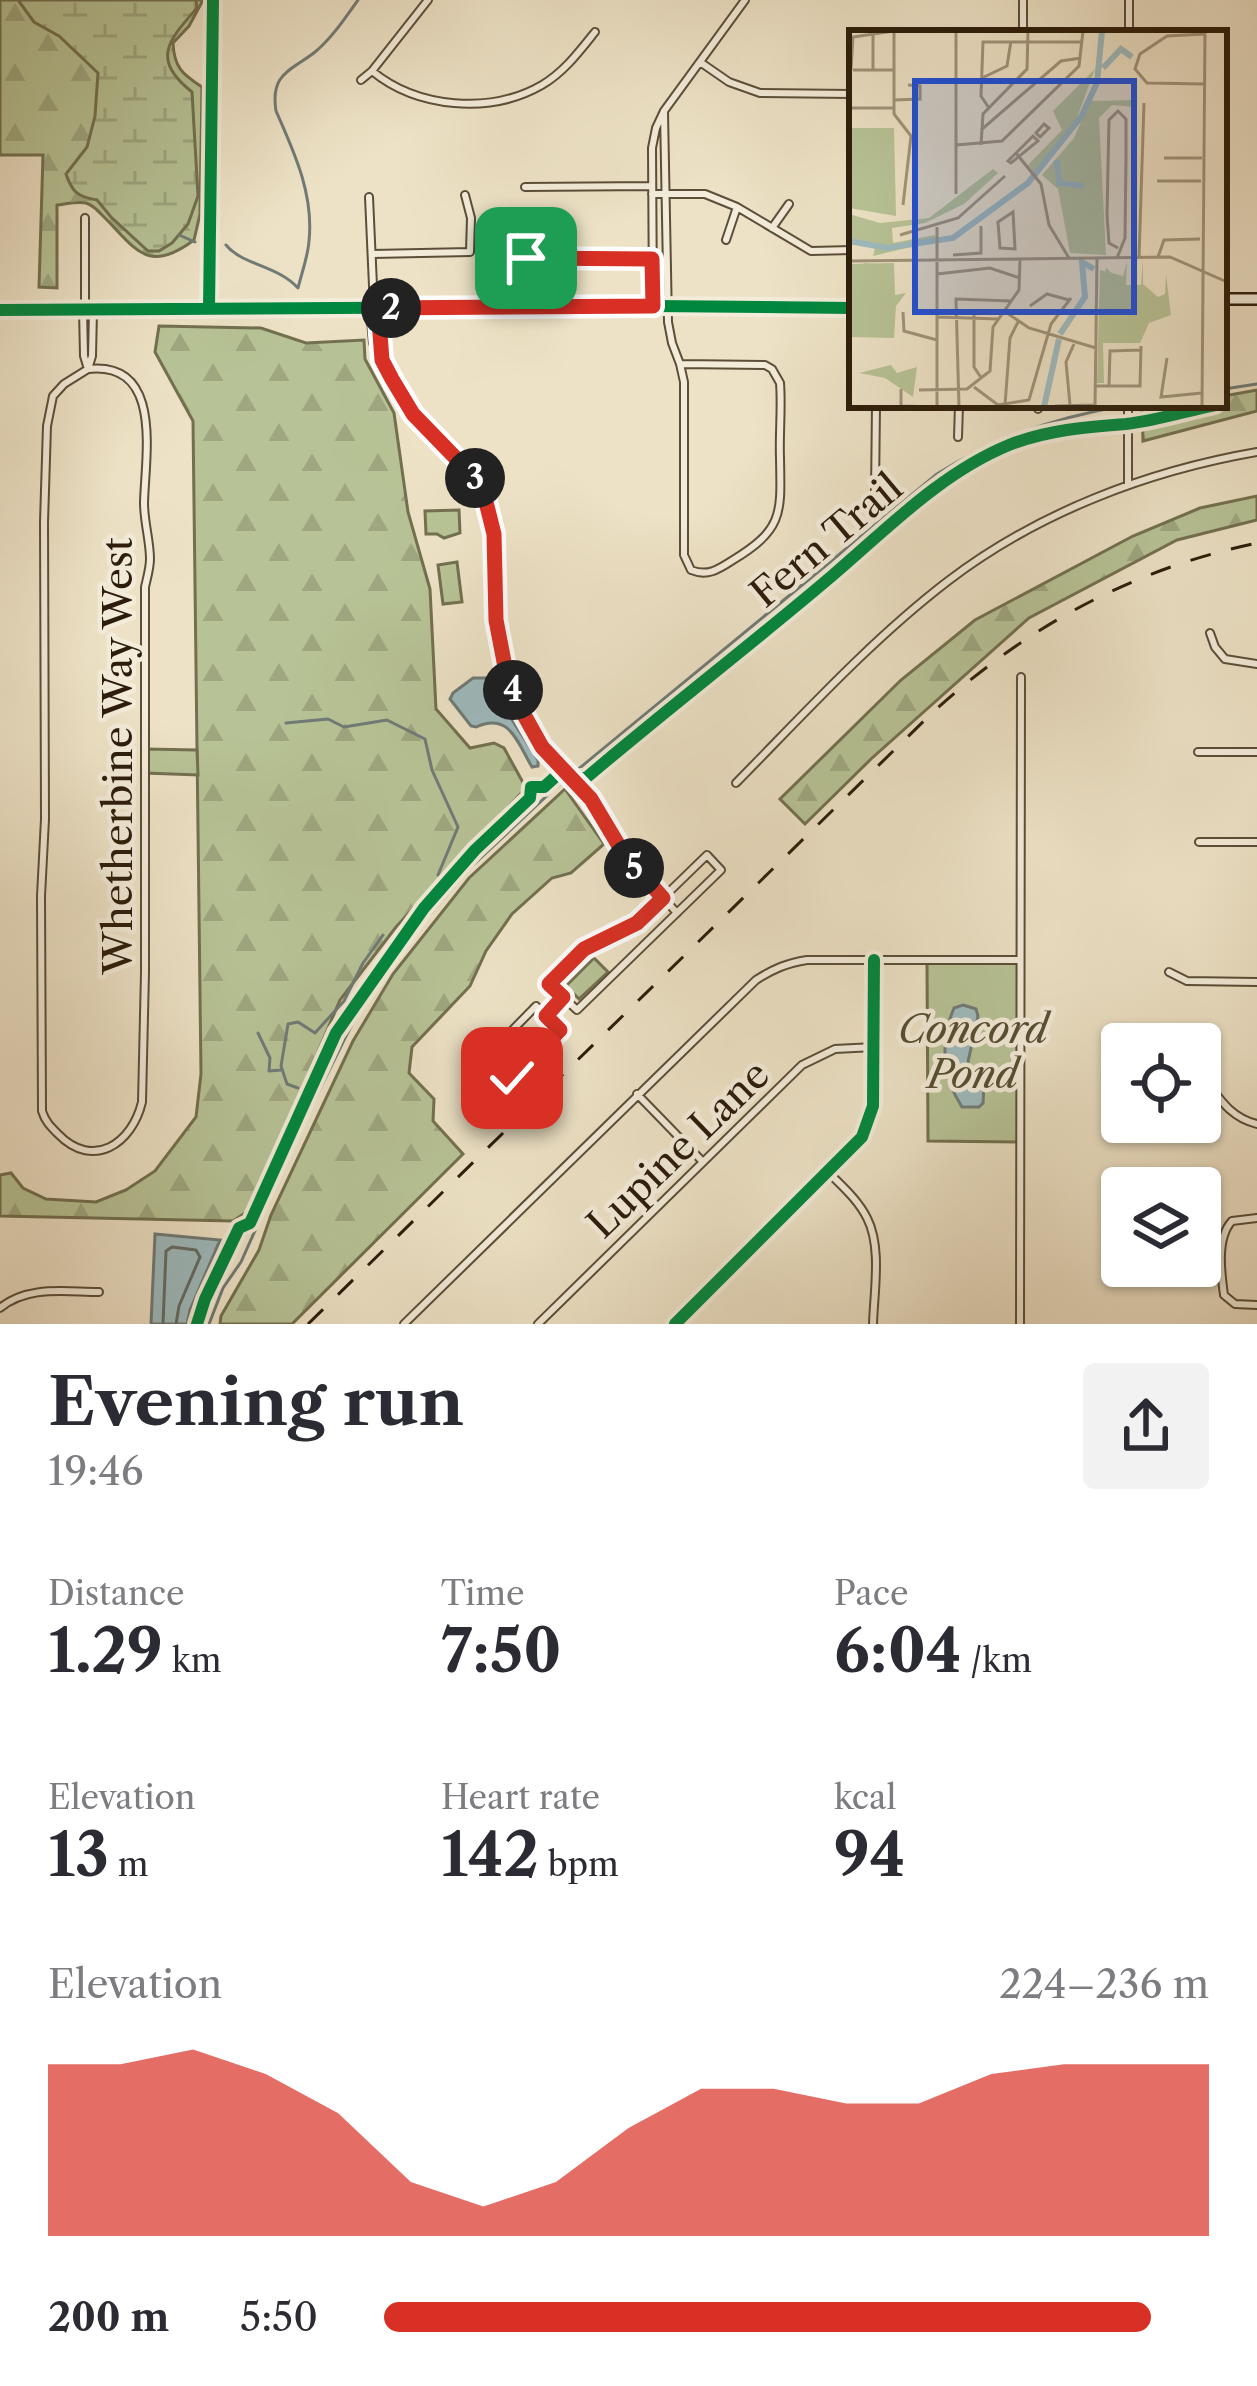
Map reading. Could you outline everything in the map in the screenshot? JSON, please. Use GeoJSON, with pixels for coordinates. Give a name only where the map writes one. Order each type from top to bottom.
{"type":"FeatureCollection","features":[{"type":"Feature","properties":{"kind":"main road"},"geometry":{"type":"LineString","coordinates":[[209,308],[213,0]]}},
{"type":"Feature","properties":{"kind":"main road"},"geometry":{"type":"LineString","coordinates":[[0,310],[849,308]]}},
{"type":"Feature","properties":{"kind":"street"},"geometry":{"type":"LineString","coordinates":[[362,80],[428,0]]}},
{"type":"Feature","properties":{"kind":"street"},"geometry":{"type":"LineString","coordinates":[[653,306],[652,148],[656,128],[741,2]]}},
{"type":"Feature","properties":{"kind":"street"},"geometry":{"type":"LineString","coordinates":[[372,71],[423,99],[499,101],[539,87],[556,75],[595,32]]}},
{"type":"Feature","properties":{"kind":"street"},"geometry":{"type":"LineString","coordinates":[[700,62],[729,82],[760,93],[849,94]]}},
{"type":"Feature","properties":{"kind":"street"},"geometry":{"type":"LineString","coordinates":[[664,111],[668,306],[672,343],[684,382],[684,555],[691,570],[705,574],[758,545],[777,519],[782,486],[780,383],[765,365],[680,364]]}},
{"type":"Feature","properties":{"kind":"street"},"geometry":{"type":"LineString","coordinates":[[525,188],[706,194],[811,251],[849,250]]}},
{"type":"Feature","properties":{"kind":"street"},"geometry":{"type":"LineString","coordinates":[[372,254],[470,251],[471,218],[465,195]]}},
{"type":"Feature","properties":{"kind":"street"},"geometry":{"type":"LineString","coordinates":[[369,197],[374,308],[382,360],[413,414],[471,474],[486,502],[494,534],[496,620],[506,672],[532,733],[600,812],[625,856],[677,913]]}},
{"type":"Feature","properties":{"kind":"street"},"geometry":{"type":"LineString","coordinates":[[772,228],[789,204]]}},
{"type":"Feature","properties":{"kind":"street"},"geometry":{"type":"LineString","coordinates":[[726,240],[737,207]]}},
{"type":"Feature","properties":{"kind":"street"},"geometry":{"type":"LineString","coordinates":[[652,217],[666,217]]}},
{"type":"Feature","properties":{"kind":"street"},"geometry":{"type":"LineString","coordinates":[[85,218],[92,356],[88,369]]}},
{"type":"Feature","properties":{"kind":"street"},"geometry":{"type":"LineString","coordinates":[[526,258],[652,259]]}},
{"type":"Feature","properties":{"kind":"street","name":"Whetherbine Way West"},"geometry":{"type":"LineString","coordinates":[[88,369],[120,375],[142,399],[150,558],[145,587],[142,1102],[125,1136],[104,1150],[91,1152],[65,1142],[42,1111],[40,896],[45,819],[47,426],[53,396],[88,369]]}},
{"type":"Feature","properties":{"kind":"street"},"geometry":{"type":"LineString","coordinates":[[875,493],[876,408]]}},
{"type":"Feature","properties":{"kind":"street"},"geometry":{"type":"LineString","coordinates":[[958,408],[958,437]]}},
{"type":"Feature","properties":{"kind":"street"},"geometry":{"type":"LineString","coordinates":[[1128,409],[1128,485]]}},
{"type":"Feature","properties":{"kind":"street"},"geometry":{"type":"LineString","coordinates":[[736,783],[904,617],[1009,541],[1128,485],[1257,452]]}},
{"type":"Feature","properties":{"kind":"street"},"geometry":{"type":"LineString","coordinates":[[1210,633],[1225,659],[1257,664]]}},
{"type":"Feature","properties":{"kind":"street"},"geometry":{"type":"LineString","coordinates":[[1020,1324],[1021,677]]}},
{"type":"Feature","properties":{"kind":"street"},"geometry":{"type":"LineString","coordinates":[[1198,752],[1257,752]]}},
{"type":"Feature","properties":{"kind":"street"},"geometry":{"type":"LineString","coordinates":[[1199,842],[1257,842]]}},
{"type":"Feature","properties":{"kind":"street"},"geometry":{"type":"LineString","coordinates":[[706,855],[721,870],[677,913],[578,1010],[549,984],[584,949],[637,923],[706,855]]}},
{"type":"Feature","properties":{"kind":"street"},"geometry":{"type":"LineString","coordinates":[[404,1324],[637,1094],[756,980],[774,969],[807,960],[1020,959]]}},
{"type":"Feature","properties":{"kind":"street"},"geometry":{"type":"LineString","coordinates":[[675,1324],[854,1148],[866,1129],[873,1106],[874,960]]}},
{"type":"Feature","properties":{"kind":"street"},"geometry":{"type":"LineString","coordinates":[[1169,972],[1187,981],[1257,982]]}},
{"type":"Feature","properties":{"kind":"street"},"geometry":{"type":"LineString","coordinates":[[546,1016],[563,997]]}},
{"type":"Feature","properties":{"kind":"street"},"geometry":{"type":"LineString","coordinates":[[536,1006],[546,1016],[560,1030],[512,1078],[488,1055],[536,1006]]}},
{"type":"Feature","properties":{"kind":"street","name":"Lupine Lane"},"geometry":{"type":"LineString","coordinates":[[538,1324],[796,1071],[835,1049],[874,1047]]}},
{"type":"Feature","properties":{"kind":"street"},"geometry":{"type":"LineString","coordinates":[[637,1094],[703,1162]]}},
{"type":"Feature","properties":{"kind":"street"},"geometry":{"type":"LineString","coordinates":[[1221,1100],[1230,1111],[1257,1124]]}},
{"type":"Feature","properties":{"kind":"street"},"geometry":{"type":"LineString","coordinates":[[829,1173],[856,1201],[869,1224],[874,1250],[874,1324]]}},
{"type":"Feature","properties":{"kind":"street"},"geometry":{"type":"LineString","coordinates":[[1257,1218],[1232,1221],[1224,1230],[1222,1246],[1224,1295],[1235,1304],[1257,1305]]}},
{"type":"Feature","properties":{"kind":"street"},"geometry":{"type":"LineString","coordinates":[[0,1307],[33,1292],[99,1292]]}},
{"type":"Feature","properties":{"kind":"green space"},"geometry":{"type":"Polygon","coordinates":[[[0,0],[203,0],[173,43],[180,69],[202,87],[200,214],[194,240],[178,251],[152,256],[133,246],[91,205],[57,205],[57,288],[39,287],[43,155],[0,155],[0,0]]]}},
{"type":"Feature","properties":{"kind":"green space"},"geometry":{"type":"Polygon","coordinates":[[[18,0],[196,0],[197,8],[172,40],[168,60],[192,92],[198,196],[188,224],[159,251],[148,251],[97,200],[80,195],[71,185],[66,174],[87,147],[98,73],[59,36],[34,22],[18,0]]]}},
{"type":"Feature","properties":{"kind":"green space"},"geometry":{"type":"Polygon","coordinates":[[[159,326],[261,328],[306,343],[364,340],[365,359],[394,413],[408,512],[430,589],[436,709],[470,748],[494,743],[504,748],[526,788],[396,927],[340,1000],[251,1209],[233,1221],[0,1216],[0,1175],[11,1173],[23,1188],[46,1199],[96,1202],[155,1171],[196,1117],[201,1074],[193,421],[155,352],[159,326]]]}},
{"type":"Feature","properties":{"kind":"green space"},"geometry":{"type":"Polygon","coordinates":[[[1257,390],[1257,411],[1143,441],[1142,408],[1227,408],[1227,395],[1257,390]]]}},
{"type":"Feature","properties":{"kind":"green space"},"geometry":{"type":"Polygon","coordinates":[[[1257,496],[1257,520],[1177,540],[1029,618],[805,824],[780,799],[901,680],[975,620],[1133,536],[1200,508],[1257,496]]]}},
{"type":"Feature","properties":{"kind":"green space"},"geometry":{"type":"Polygon","coordinates":[[[459,510],[460,533],[444,538],[426,534],[425,511],[459,510]]]}},
{"type":"Feature","properties":{"kind":"green space"},"geometry":{"type":"Polygon","coordinates":[[[457,562],[462,602],[443,604],[438,565],[457,562]]]}},
{"type":"Feature","properties":{"kind":"green space"},"geometry":{"type":"Polygon","coordinates":[[[145,749],[197,750],[198,775],[145,773],[145,749]]]}},
{"type":"Feature","properties":{"kind":"green space"},"geometry":{"type":"Polygon","coordinates":[[[565,789],[604,844],[571,873],[552,878],[512,914],[486,951],[470,986],[412,1047],[409,1073],[434,1099],[433,1121],[463,1154],[292,1324],[220,1324],[259,1250],[353,1041],[393,974],[469,878],[565,789]]]}},
{"type":"Feature","properties":{"kind":"green space"},"geometry":{"type":"Polygon","coordinates":[[[594,958],[608,972],[579,999],[566,986],[594,958]]]}},
{"type":"Feature","properties":{"kind":"green space","name":"Concord Pond"},"geometry":{"type":"Polygon","coordinates":[[[927,962],[1019,962],[1018,1142],[928,1141],[927,962]]]}},
{"type":"Feature","properties":{"kind":"water"},"geometry":{"type":"Polygon","coordinates":[[[473,678],[494,678],[500,684],[511,718],[538,766],[532,767],[505,726],[471,726],[450,699],[473,678]]]}},
{"type":"Feature","properties":{"kind":"water"},"geometry":{"type":"Polygon","coordinates":[[[954,1008],[976,1009],[978,1016],[968,1062],[984,1085],[979,1107],[962,1107],[947,1071],[950,1020],[954,1008]]]}},
{"type":"Feature","properties":{"kind":"water"},"geometry":{"type":"Polygon","coordinates":[[[155,1234],[220,1240],[187,1324],[151,1324],[155,1234]]]}},
{"type":"Feature","properties":{"kind":"waterway"},"geometry":{"type":"LineString","coordinates":[[226,245],[298,288],[310,224],[301,174],[276,111],[276,88],[284,74],[327,40],[358,0]]}},
{"type":"Feature","properties":{"kind":"waterway"},"geometry":{"type":"LineString","coordinates":[[179,235],[195,242]]}},
{"type":"Feature","properties":{"kind":"waterway"},"geometry":{"type":"LineString","coordinates":[[1227,389],[1257,384]]}},
{"type":"Feature","properties":{"kind":"waterway"},"geometry":{"type":"LineString","coordinates":[[209,1324],[370,993],[471,867],[553,790],[937,474],[1029,430],[1113,408]]}},
{"type":"Feature","properties":{"kind":"waterway"},"geometry":{"type":"LineString","coordinates":[[286,723],[328,719],[344,727],[387,720],[425,739],[432,770],[458,827],[438,875]]}},
{"type":"Feature","properties":{"kind":"waterway"},"geometry":{"type":"LineString","coordinates":[[298,1088],[287,1084],[281,1066],[288,1024],[298,1022],[315,1033],[344,1001],[383,935]]}},
{"type":"Feature","properties":{"kind":"waterway"},"geometry":{"type":"LineString","coordinates":[[258,1033],[270,1058],[269,1071],[281,1070]]}},
{"type":"Feature","properties":{"kind":"railway"},"geometry":{"type":"LineString","coordinates":[[308,1324],[968,682],[1043,628],[1124,586],[1167,568],[1257,543]]}},
{"type":"Feature","properties":{"kind":"cycle path"},"geometry":{"type":"LineString","coordinates":[[209,308],[213,0]]}},
{"type":"Feature","properties":{"kind":"cycle path"},"geometry":{"type":"LineString","coordinates":[[0,310],[849,308]]}},
{"type":"Feature","properties":{"kind":"cycle path","name":"Fern Trail"},"geometry":{"type":"LineString","coordinates":[[581,778],[916,503],[984,457],[1038,436],[1137,423],[1202,408]]}},
{"type":"Feature","properties":{"kind":"cycle path"},"geometry":{"type":"LineString","coordinates":[[197,1324],[239,1228],[250,1223],[336,1033],[424,908],[530,798],[531,787],[544,787],[554,778]]}},
{"type":"Feature","properties":{"kind":"cycle path"},"geometry":{"type":"LineString","coordinates":[[675,1324],[862,1137],[873,1106],[874,960]]}},
{"type":"Feature","properties":{"kind":"route"},"geometry":{"type":"LineString","coordinates":[[512,1078],[560,1030],[546,1016],[563,997],[549,984],[584,949],[637,923],[663,898],[625,856],[591,799],[532,733],[506,672],[496,620],[494,534],[486,502],[475,478],[413,414],[382,360],[378,308],[653,306],[652,259],[526,258]]}}]}
